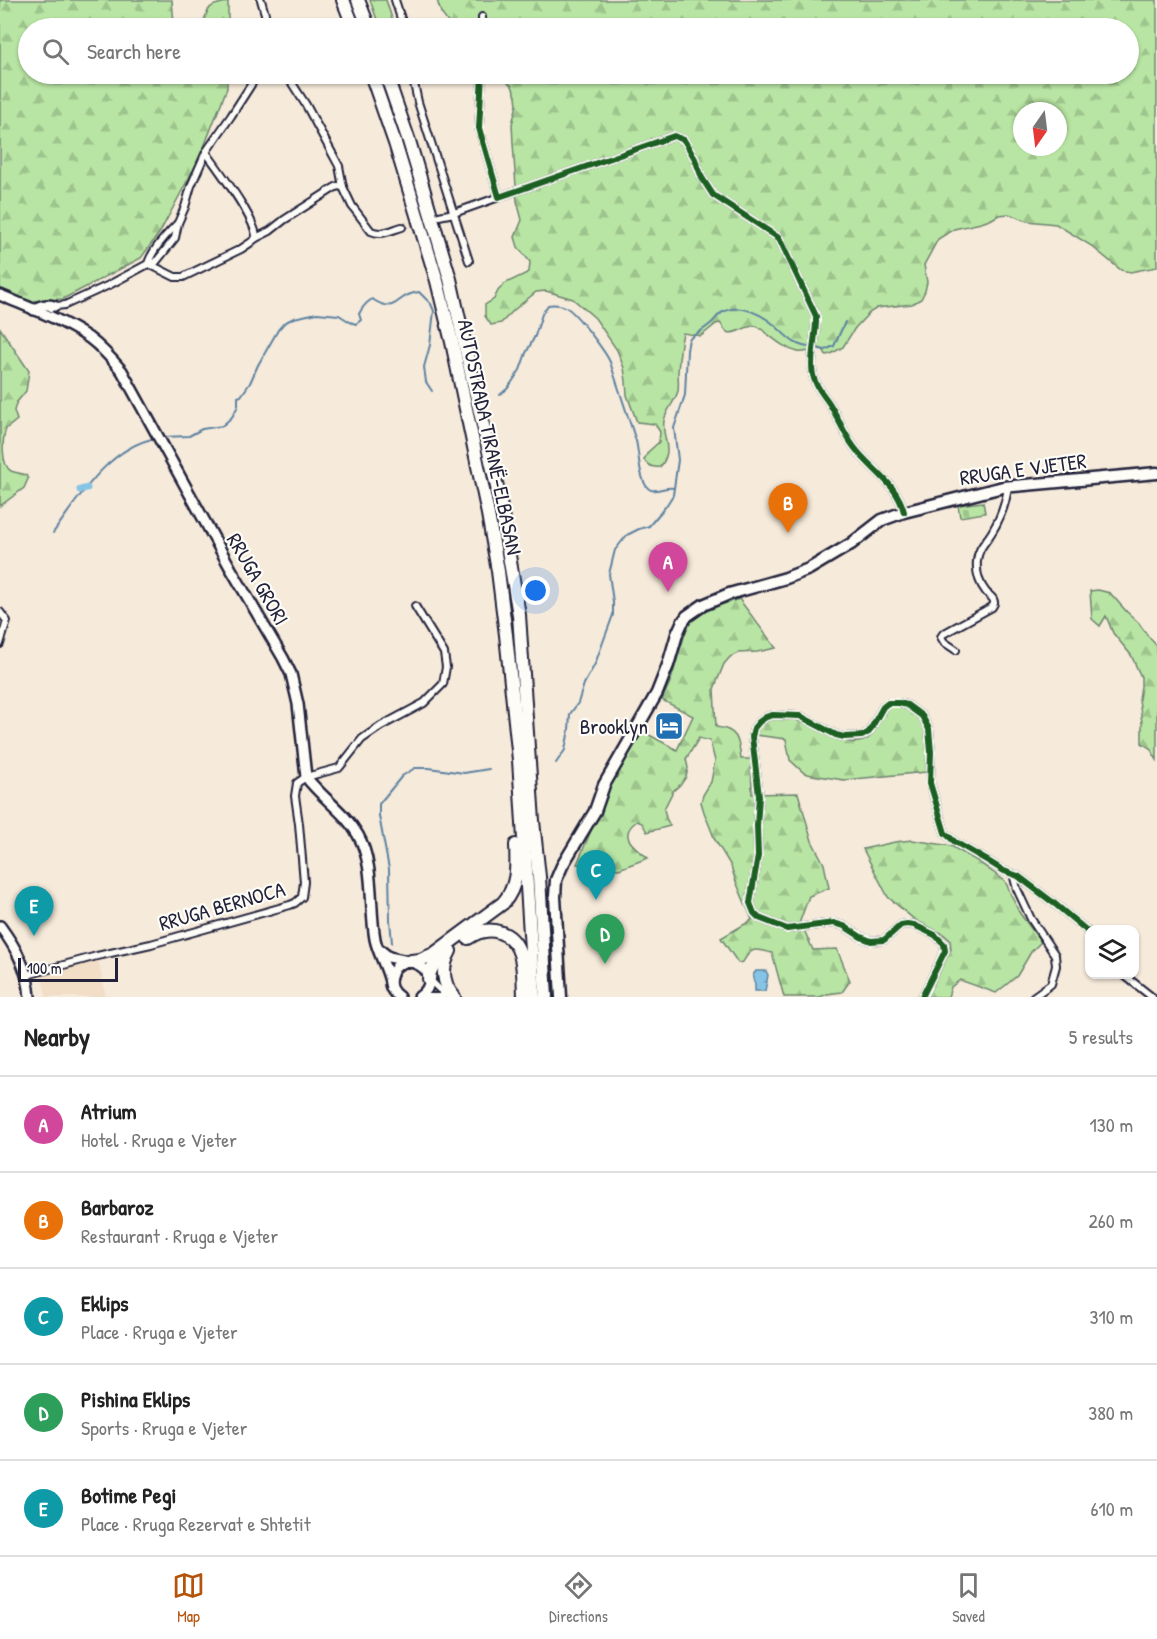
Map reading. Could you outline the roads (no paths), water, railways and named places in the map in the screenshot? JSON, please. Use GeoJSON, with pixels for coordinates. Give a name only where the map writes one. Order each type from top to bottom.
{"type":"FeatureCollection","features":[{"type":"Feature","properties":{"kind":"highway"},"geometry":{"type":"LineString","coordinates":[[343,0],[350,18]]}},
{"type":"Feature","properties":{"kind":"highway"},"geometry":{"type":"LineString","coordinates":[[358,0],[365,18]]}},
{"type":"Feature","properties":{"kind":"highway","name":"AUTOSTRADA TIRANË-ELBASAN"},"geometry":{"type":"LineString","coordinates":[[374,84],[437,281],[452,342],[498,571],[520,779],[533,997]]}},
{"type":"Feature","properties":{"kind":"highway","name":"AUTOSTRADA TIRANË-ELBASAN"},"geometry":{"type":"LineString","coordinates":[[389,84],[450,279],[499,496],[519,615],[546,997]]}},
{"type":"Feature","properties":{"kind":"highway"},"geometry":{"type":"LineString","coordinates":[[410,962],[434,954],[499,907],[509,897],[517,875],[514,808],[520,779]]}},
{"type":"Feature","properties":{"kind":"highway"},"geometry":{"type":"LineString","coordinates":[[429,979],[435,963],[452,949],[482,930],[495,931],[507,936],[515,943],[521,957],[524,997]]}},
{"type":"Feature","properties":{"kind":"highway"},"geometry":{"type":"LineString","coordinates":[[452,949],[446,958],[443,972],[452,997]]}},
{"type":"Feature","properties":{"kind":"highway"},"geometry":{"type":"LineString","coordinates":[[544,966],[551,997]]}},
{"type":"Feature","properties":{"kind":"main road","name":"RRUGA GRORI"},"geometry":{"type":"LineString","coordinates":[[1,297],[65,323],[90,339],[122,370],[231,569],[284,658],[291,674],[298,704],[306,777]]}},
{"type":"Feature","properties":{"kind":"main road"},"geometry":{"type":"LineString","coordinates":[[34,310],[40,306],[58,306]]}},
{"type":"Feature","properties":{"kind":"main road","name":"RRUGA E VJETER"},"geometry":{"type":"LineString","coordinates":[[561,997],[556,880],[595,811],[604,784],[657,693],[677,634],[682,623],[694,610],[714,600],[809,568],[851,544],[882,520],[904,512],[1008,487],[1157,473]]}},
{"type":"Feature","properties":{"kind":"main road"},"geometry":{"type":"LineString","coordinates":[[306,777],[345,817],[364,847],[377,945],[394,992]]}},
{"type":"Feature","properties":{"kind":"main road"},"geometry":{"type":"LineString","coordinates":[[0,926],[20,955],[27,975],[30,997]]}},
{"type":"Feature","properties":{"kind":"main road"},"geometry":{"type":"LineString","coordinates":[[377,945],[388,957],[423,967],[428,973],[428,987],[420,997]]}},
{"type":"Feature","properties":{"kind":"main road"},"geometry":{"type":"LineString","coordinates":[[394,992],[392,972],[404,962],[410,962]]}},
{"type":"Feature","properties":{"kind":"street"},"geometry":{"type":"LineString","coordinates":[[261,0],[266,18]]}},
{"type":"Feature","properties":{"kind":"street"},"geometry":{"type":"LineString","coordinates":[[395,0],[401,18]]}},
{"type":"Feature","properties":{"kind":"street"},"geometry":{"type":"LineString","coordinates":[[58,306],[61,311],[51,317],[48,311],[58,306],[109,285],[156,262],[175,238],[178,223],[199,165],[252,84]]}},
{"type":"Feature","properties":{"kind":"street"},"geometry":{"type":"LineString","coordinates":[[292,84],[339,166],[343,187],[352,206],[371,231],[380,234],[402,227]]}},
{"type":"Feature","properties":{"kind":"street"},"geometry":{"type":"LineString","coordinates":[[414,84],[469,261]]}},
{"type":"Feature","properties":{"kind":"street"},"geometry":{"type":"LineString","coordinates":[[481,84],[479,128],[499,196]]}},
{"type":"Feature","properties":{"kind":"street"},"geometry":{"type":"LineString","coordinates":[[439,216],[454,213],[674,136],[684,140],[695,159],[702,178],[713,195],[778,238],[816,316],[817,327],[811,367],[817,387],[853,446],[899,496],[904,512]]}},
{"type":"Feature","properties":{"kind":"street"},"geometry":{"type":"LineString","coordinates":[[206,152],[236,194],[255,228],[256,238]]}},
{"type":"Feature","properties":{"kind":"street"},"geometry":{"type":"LineString","coordinates":[[148,264],[175,277],[183,277],[250,243],[334,188],[343,187]]}},
{"type":"Feature","properties":{"kind":"street"},"geometry":{"type":"LineString","coordinates":[[956,650],[942,640],[943,634],[992,608],[994,604],[993,599],[980,582],[976,570],[977,557],[982,544],[992,531],[1006,499],[1008,487]]}},
{"type":"Feature","properties":{"kind":"street"},"geometry":{"type":"LineString","coordinates":[[306,777],[339,768],[362,739],[424,702],[443,684],[446,667],[444,654],[415,606]]}},
{"type":"Feature","properties":{"kind":"street"},"geometry":{"type":"LineString","coordinates":[[0,612],[8,621],[0,644]]}},
{"type":"Feature","properties":{"kind":"street"},"geometry":{"type":"LineString","coordinates":[[922,997],[945,951],[944,944],[935,935],[907,924],[901,925],[884,940],[871,941],[834,923],[787,929],[759,918],[754,913],[750,903],[758,856],[759,796],[752,746],[754,728],[766,717],[800,716],[836,735],[862,736],[869,732],[883,707],[888,703],[907,705],[922,716],[929,729],[930,783],[945,833],[1004,871],[1018,876],[1085,929]]}},
{"type":"Feature","properties":{"kind":"street","name":"RRUGA BERNOCA"},"geometry":{"type":"LineString","coordinates":[[27,975],[151,944],[295,903],[302,897],[304,882],[295,796],[297,783],[306,777]]}},
{"type":"Feature","properties":{"kind":"street"},"geometry":{"type":"LineString","coordinates":[[1012,874],[1031,920],[1055,955],[1056,960],[1051,984],[1033,997]]}},
{"type":"Feature","properties":{"kind":"street"},"geometry":{"type":"LineString","coordinates":[[429,979],[452,997]]}},
{"type":"Feature","properties":{"kind":"street"},"geometry":{"type":"LineString","coordinates":[[1129,979],[1152,997]]}},
{"type":"Feature","properties":{"kind":"street"},"geometry":{"type":"LineString","coordinates":[[420,997],[442,997]]}},
{"type":"Feature","properties":{"kind":"water"},"geometry":{"type":"Polygon","coordinates":[[[756,971],[766,971],[768,975],[765,991],[755,991],[753,975],[756,971]]]}},
{"type":"Feature","properties":{"kind":"waterway"},"geometry":{"type":"LineString","coordinates":[[162,437],[189,436],[202,429],[222,426],[232,417],[238,406],[238,397],[250,383],[258,365],[284,323],[294,318],[317,313],[339,315],[356,324],[361,320],[359,314],[361,309],[372,299],[387,306],[419,292],[431,304],[434,311],[430,345],[424,367],[426,382],[432,391]]}},
{"type":"Feature","properties":{"kind":"waterway"},"geometry":{"type":"LineString","coordinates":[[500,395],[508,388],[520,370],[542,314],[548,305],[567,308],[590,333],[610,362],[636,441],[644,482],[651,490],[674,488]]}},
{"type":"Feature","properties":{"kind":"waterway"},"geometry":{"type":"LineString","coordinates":[[556,763],[565,750],[570,714],[578,703],[584,684],[595,664],[613,615],[609,574],[615,550],[627,535],[649,526],[673,495],[678,460],[674,428],[685,395],[689,339],[711,324],[723,312],[740,309],[752,311],[798,344],[811,347]]}},
{"type":"Feature","properties":{"kind":"waterway"},"geometry":{"type":"LineString","coordinates":[[819,349],[825,350],[834,346],[845,322]]}},
{"type":"Feature","properties":{"kind":"waterway"},"geometry":{"type":"LineString","coordinates":[[53,533],[85,489],[110,463],[139,443],[156,438]]}},
{"type":"Feature","properties":{"kind":"waterway"},"geometry":{"type":"LineString","coordinates":[[80,490],[87,488]]}},
{"type":"Feature","properties":{"kind":"waterway"},"geometry":{"type":"LineString","coordinates":[[392,943],[389,869],[379,816],[379,804],[402,776],[415,768],[464,773],[489,769]]}},
{"type":"Feature","properties":{"kind":"tunnel"},"geometry":{"type":"LineString","coordinates":[[402,227],[421,221]]}},
{"type":"Feature","properties":{"kind":"place","name":"Barbaroz"},"geometry":{"type":"Point","coordinates":[788,533]}},
{"type":"Feature","properties":{"kind":"place","name":"Atrium"},"geometry":{"type":"Point","coordinates":[668,592]}},
{"type":"Feature","properties":{"kind":"place","name":"Brooklyn"},"geometry":{"type":"Point","coordinates":[669,726]}},
{"type":"Feature","properties":{"kind":"place","name":"Eklips"},"geometry":{"type":"Point","coordinates":[596,900]}},
{"type":"Feature","properties":{"kind":"place","name":"Botime Pegi"},"geometry":{"type":"Point","coordinates":[34,936]}},
{"type":"Feature","properties":{"kind":"place","name":"Pishina Eklips"},"geometry":{"type":"Point","coordinates":[605,964]}}]}
